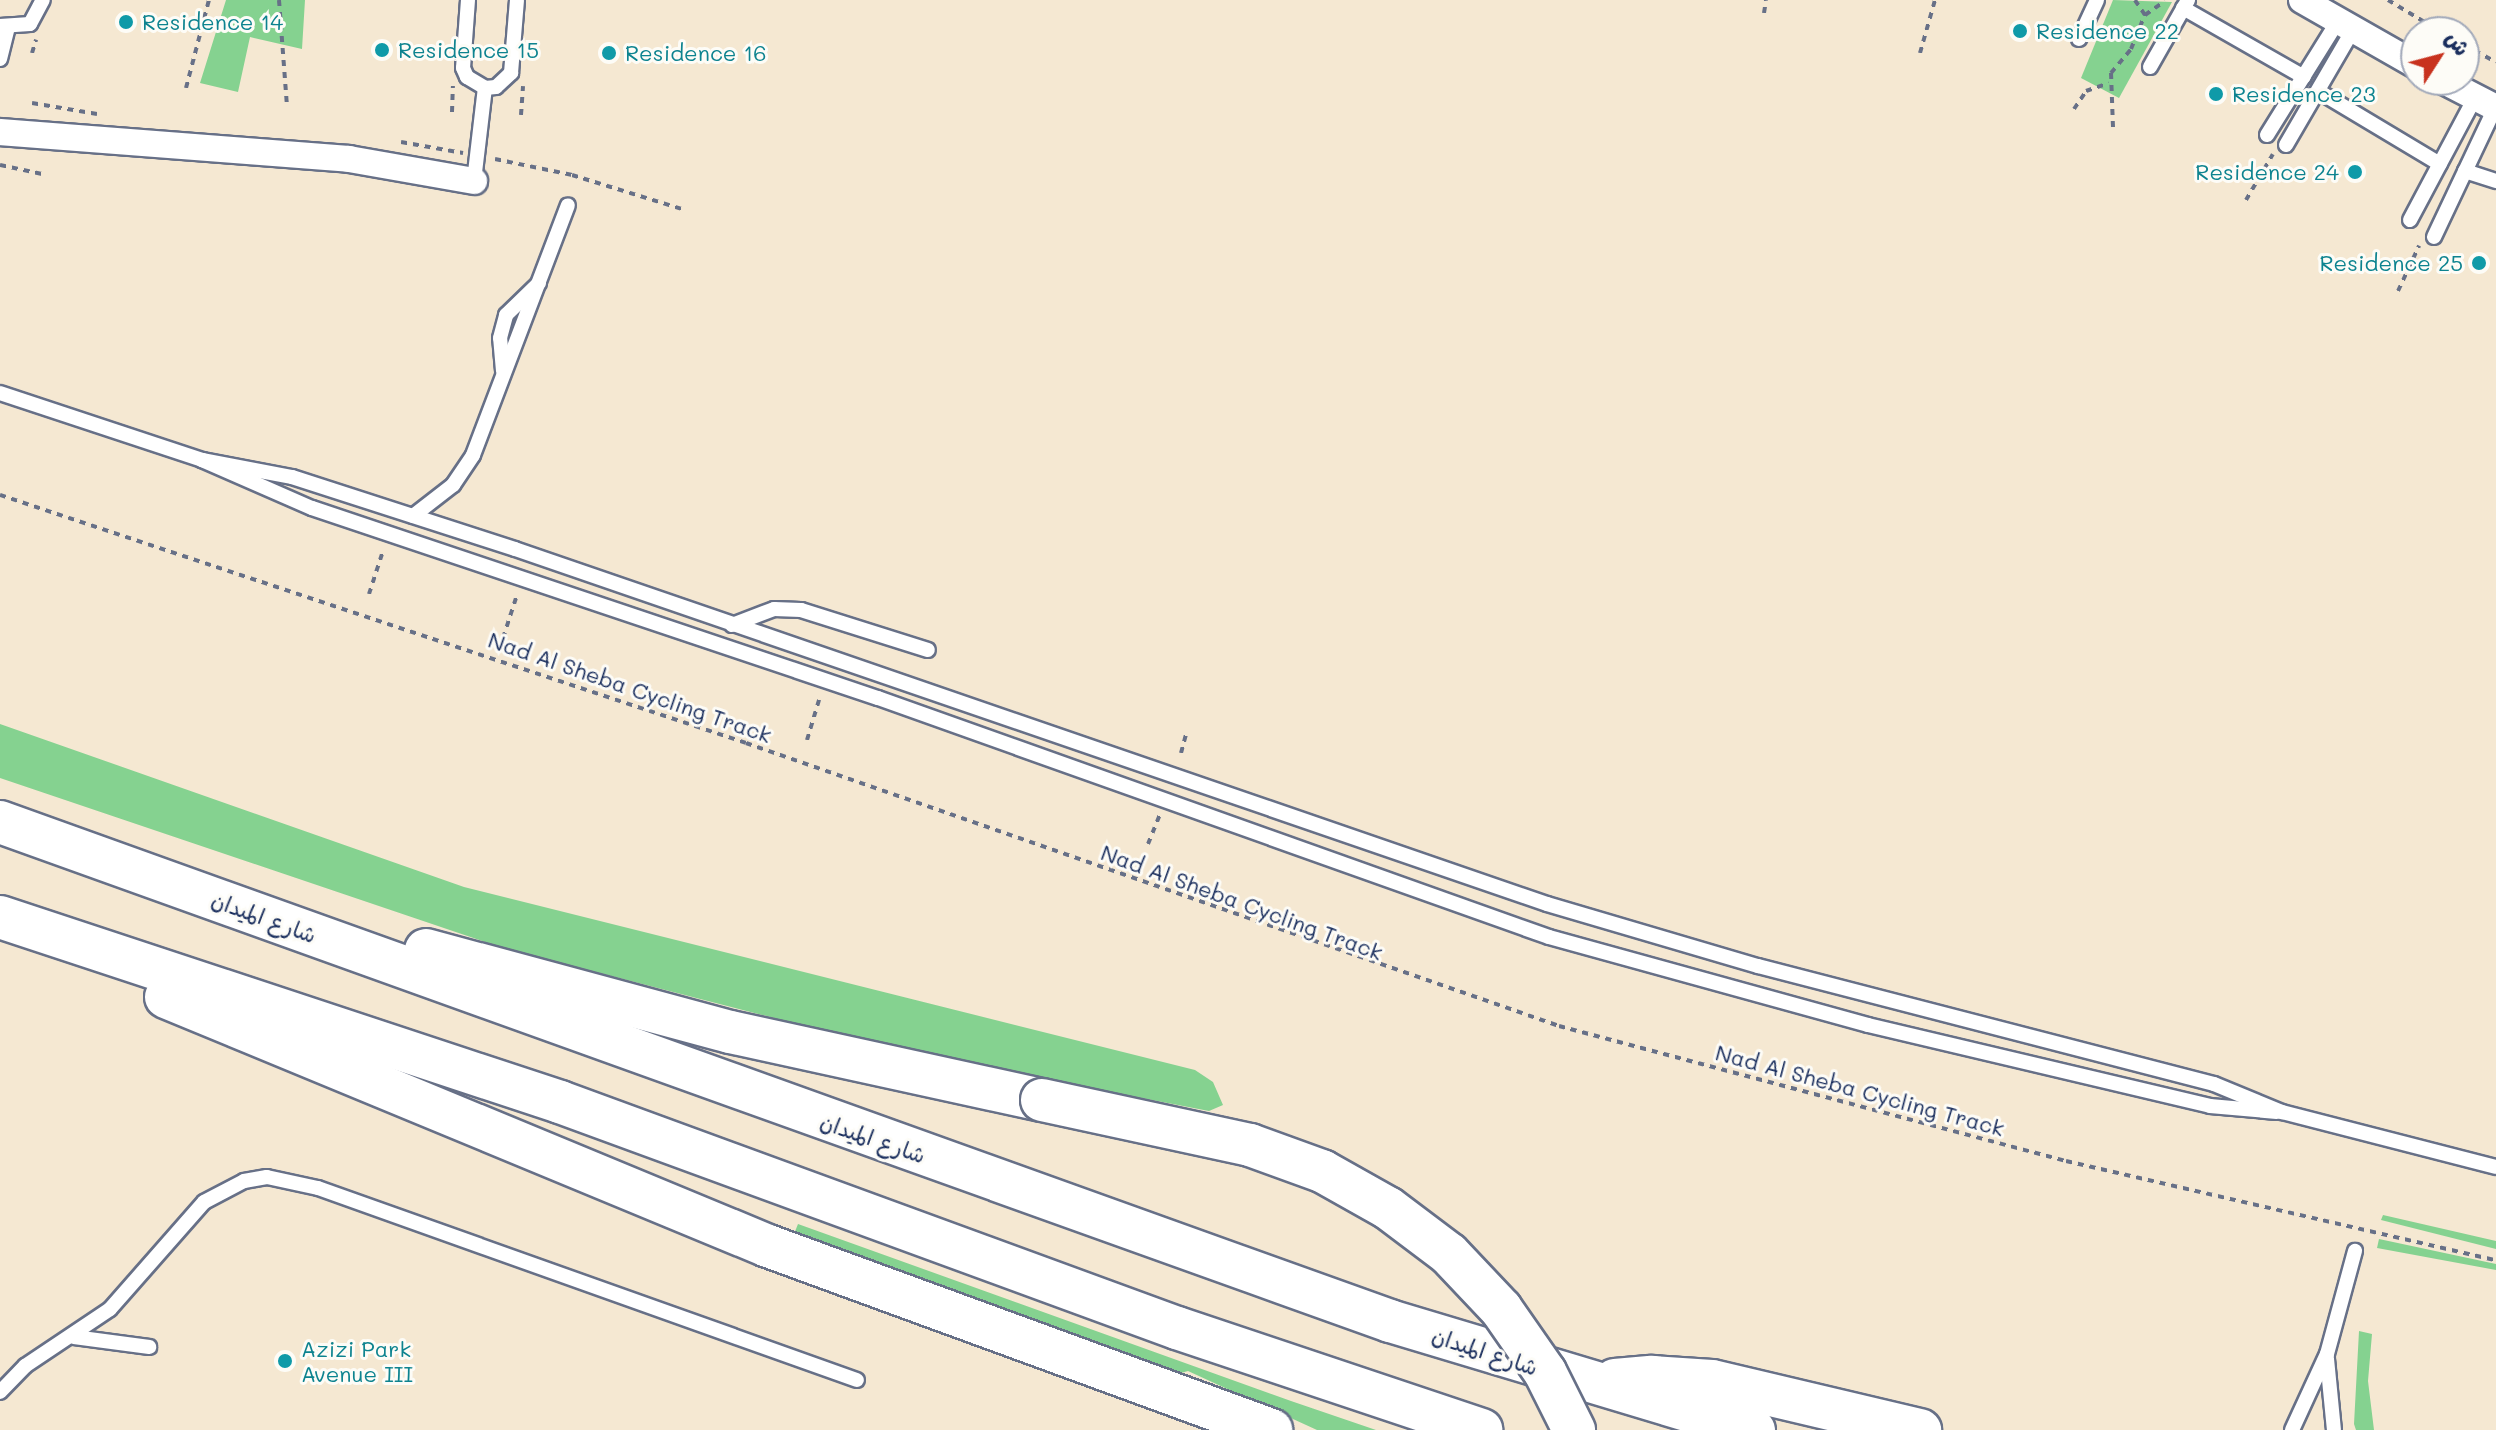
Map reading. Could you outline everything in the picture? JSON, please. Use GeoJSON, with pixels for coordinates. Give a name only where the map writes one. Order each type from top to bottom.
{"type":"FeatureCollection","features":[{"type":"Feature","properties":{"kind":"main road","name":"شارع الميدان"},"geometry":{"type":"LineString","coordinates":[[0,822],[1274,1281],[1591,1385],[1754,1430]]}},
{"type":"Feature","properties":{"kind":"main road"},"geometry":{"type":"LineString","coordinates":[[0,917],[575,1108],[1177,1328],[1481,1430]]}},
{"type":"Feature","properties":{"kind":"main road"},"geometry":{"type":"LineString","coordinates":[[265,918],[390,941],[730,1032],[1250,1145],[1322,1171],[1388,1208],[1449,1254],[1501,1309],[1545,1372],[1574,1430]]}},
{"type":"Feature","properties":{"kind":"main road"},"geometry":{"type":"LineString","coordinates":[[65,937],[177,1002],[620,1187],[903,1298],[1204,1402],[1271,1430]]}},
{"type":"Feature","properties":{"kind":"main road"},"geometry":{"type":"LineString","coordinates":[[1591,1385],[1652,1377],[1712,1381],[1920,1430]]}},
{"type":"Feature","properties":{"kind":"street"},"geometry":{"type":"LineString","coordinates":[[2302,0],[2400,56]]}},
{"type":"Feature","properties":{"kind":"street"},"geometry":{"type":"LineString","coordinates":[[0,132],[349,159],[474,181]]}},
{"type":"Feature","properties":{"kind":"lane"},"geometry":{"type":"LineString","coordinates":[[0,59],[4,26],[30,24],[43,0]]}},
{"type":"Feature","properties":{"kind":"lane"},"geometry":{"type":"LineString","coordinates":[[468,0],[463,68],[467,77],[485,88],[496,87],[511,73],[517,0]]}},
{"type":"Feature","properties":{"kind":"lane"},"geometry":{"type":"LineString","coordinates":[[2079,39],[2097,0]]}},
{"type":"Feature","properties":{"kind":"lane"},"geometry":{"type":"LineString","coordinates":[[2150,67],[2186,4],[2304,77]]}},
{"type":"Feature","properties":{"kind":"lane"},"geometry":{"type":"LineString","coordinates":[[2267,135],[2304,77],[2345,25]]}},
{"type":"Feature","properties":{"kind":"lane"},"geometry":{"type":"LineString","coordinates":[[2286,145],[2318,91],[2345,25]]}},
{"type":"Feature","properties":{"kind":"lane"},"geometry":{"type":"LineString","coordinates":[[474,181],[485,88]]}},
{"type":"Feature","properties":{"kind":"lane"},"geometry":{"type":"LineString","coordinates":[[2318,91],[2440,164]]}},
{"type":"Feature","properties":{"kind":"lane"},"geometry":{"type":"LineString","coordinates":[[2410,220],[2440,164],[2488,105]]}},
{"type":"Feature","properties":{"kind":"lane"},"geometry":{"type":"LineString","coordinates":[[2434,237],[2465,171],[2488,105]]}},
{"type":"Feature","properties":{"kind":"lane"},"geometry":{"type":"LineString","coordinates":[[2465,171],[2496,181]]}},
{"type":"Feature","properties":{"kind":"lane"},"geometry":{"type":"LineString","coordinates":[[413,516],[467,468],[568,205]]}},
{"type":"Feature","properties":{"kind":"lane"},"geometry":{"type":"LineString","coordinates":[[0,393],[202,460],[284,497],[389,534],[522,577],[1165,800],[1549,937],[1715,985],[2210,1106],[2282,1112]]}},
{"type":"Feature","properties":{"kind":"lane"},"geometry":{"type":"LineString","coordinates":[[202,460],[292,477],[413,516],[1547,904],[1758,966],[2214,1084],[2282,1112],[2496,1167]]}},
{"type":"Feature","properties":{"kind":"lane"},"geometry":{"type":"LineString","coordinates":[[732,625],[774,609],[801,610],[928,650]]}},
{"type":"Feature","properties":{"kind":"lane"},"geometry":{"type":"LineString","coordinates":[[0,1392],[25,1366],[74,1337],[143,1276],[204,1202],[244,1181],[267,1177],[318,1188],[857,1380]]}},
{"type":"Feature","properties":{"kind":"lane"},"geometry":{"type":"LineString","coordinates":[[2292,1430],[2327,1354],[2355,1251]]}},
{"type":"Feature","properties":{"kind":"lane"},"geometry":{"type":"LineString","coordinates":[[74,1337],[149,1347]]}},
{"type":"Feature","properties":{"kind":"lane"},"geometry":{"type":"LineString","coordinates":[[2327,1354],[2334,1430]]}},
{"type":"Feature","properties":{"kind":"path"},"geometry":{"type":"LineString","coordinates":[[186,88],[209,0]]}},
{"type":"Feature","properties":{"kind":"path"},"geometry":{"type":"LineString","coordinates":[[279,0],[287,106]]}},
{"type":"Feature","properties":{"kind":"path"},"geometry":{"type":"LineString","coordinates":[[1764,13],[1766,0]]}},
{"type":"Feature","properties":{"kind":"path"},"geometry":{"type":"LineString","coordinates":[[1920,53],[1935,0]]}},
{"type":"Feature","properties":{"kind":"path"},"geometry":{"type":"LineString","coordinates":[[2135,0],[2145,15]]}},
{"type":"Feature","properties":{"kind":"path"},"geometry":{"type":"LineString","coordinates":[[2074,109],[2086,91],[2109,83],[2131,49],[2145,15],[2165,0]]}},
{"type":"Feature","properties":{"kind":"path"},"geometry":{"type":"LineString","coordinates":[[2388,0],[2414,16]]}},
{"type":"Feature","properties":{"kind":"path"},"geometry":{"type":"LineString","coordinates":[[2109,83],[2113,127]]}},
{"type":"Feature","properties":{"kind":"path"},"geometry":{"type":"LineString","coordinates":[[0,165],[42,174]]}},
{"type":"Feature","properties":{"kind":"path","name":"Nad Al Sheba Cycling Track"},"geometry":{"type":"LineString","coordinates":[[0,495],[731,738],[1559,1026],[2066,1161],[2496,1260]]}},
{"type":"Feature","properties":{"kind":"path"},"geometry":{"type":"LineString","coordinates":[[369,594],[389,534]]}},
{"type":"Feature","properties":{"kind":"path"},"geometry":{"type":"LineString","coordinates":[[503,638],[522,577]]}},
{"type":"Feature","properties":{"kind":"path"},"geometry":{"type":"LineString","coordinates":[[807,740],[819,700]]}},
{"type":"Feature","properties":{"kind":"path"},"geometry":{"type":"LineString","coordinates":[[1181,753],[1187,731]]}},
{"type":"Feature","properties":{"kind":"path"},"geometry":{"type":"LineString","coordinates":[[1148,844],[1165,800]]}},
{"type":"Feature","properties":{"kind":"green space"},"geometry":{"type":"Polygon","coordinates":[[[226,0],[305,0],[302,49],[250,37],[238,92],[200,83],[226,0]]]}},
{"type":"Feature","properties":{"kind":"green space"},"geometry":{"type":"Polygon","coordinates":[[[2113,0],[2172,2],[2119,98],[2081,78],[2113,0]]]}},
{"type":"Feature","properties":{"kind":"green space"},"geometry":{"type":"Polygon","coordinates":[[[0,724],[464,887],[1195,1070],[1213,1082],[1223,1105],[1209,1111],[1069,1084],[809,1027],[503,948],[0,778],[0,724]]]}},
{"type":"Feature","properties":{"kind":"green space"},"geometry":{"type":"Polygon","coordinates":[[[2383,1215],[2496,1241],[2496,1249],[2381,1220],[2383,1215]]]}},
{"type":"Feature","properties":{"kind":"green space"},"geometry":{"type":"Polygon","coordinates":[[[798,1224],[1376,1430],[1317,1430],[1188,1371],[1181,1373],[794,1234],[798,1224]]]}},
{"type":"Feature","properties":{"kind":"green space"},"geometry":{"type":"Polygon","coordinates":[[[2379,1239],[2496,1264],[2496,1270],[2377,1248],[2379,1239]]]}},
{"type":"Feature","properties":{"kind":"green space"},"geometry":{"type":"Polygon","coordinates":[[[2359,1331],[2372,1334],[2368,1381],[2374,1430],[2356,1430],[2354,1424],[2359,1331]]]}},
{"type":"Feature","properties":{"kind":"place","name":"Residence 14"},"geometry":{"type":"Point","coordinates":[126,22]}},
{"type":"Feature","properties":{"kind":"place","name":"Residence 22"},"geometry":{"type":"Point","coordinates":[2020,31]}},
{"type":"Feature","properties":{"kind":"place","name":"Residence 15"},"geometry":{"type":"Point","coordinates":[382,50]}},
{"type":"Feature","properties":{"kind":"place","name":"Residence 16"},"geometry":{"type":"Point","coordinates":[609,53]}},
{"type":"Feature","properties":{"kind":"place","name":"Residence 23"},"geometry":{"type":"Point","coordinates":[2216,94]}},
{"type":"Feature","properties":{"kind":"place","name":"Residence 24"},"geometry":{"type":"Point","coordinates":[2355,172]}},
{"type":"Feature","properties":{"kind":"place","name":"Residence 25"},"geometry":{"type":"Point","coordinates":[2479,263]}},
{"type":"Feature","properties":{"kind":"place","name":"Azizi Park Avenue III"},"geometry":{"type":"Point","coordinates":[285,1361]}}]}
